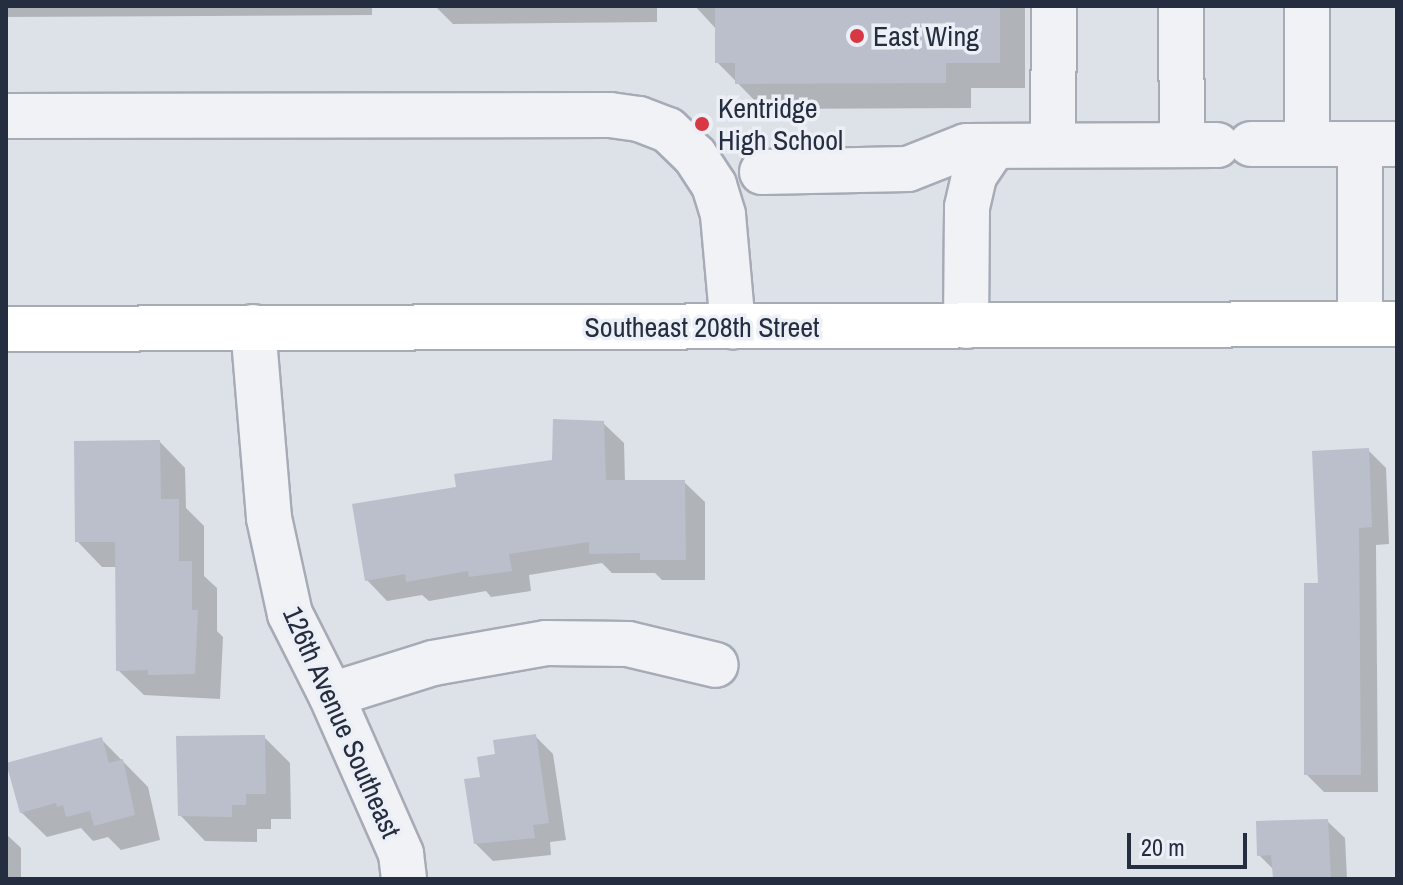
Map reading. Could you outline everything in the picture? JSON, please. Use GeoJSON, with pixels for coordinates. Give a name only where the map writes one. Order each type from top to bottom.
{"type":"FeatureCollection","features":[{"type":"Feature","properties":{"kind":"main road","name":"Southeast 208th Street"},"geometry":{"type":"LineString","coordinates":[[6,329],[1379,324]]}},
{"type":"Feature","properties":{"kind":"street"},"geometry":{"type":"LineString","coordinates":[[1053,145],[1054,6]]}},
{"type":"Feature","properties":{"kind":"street"},"geometry":{"type":"LineString","coordinates":[[1181,6],[1217,145]]}},
{"type":"Feature","properties":{"kind":"street"},"geometry":{"type":"LineString","coordinates":[[1307,6],[1307,144]]}},
{"type":"Feature","properties":{"kind":"street"},"geometry":{"type":"LineString","coordinates":[[6,116],[610,115],[639,119],[668,130],[695,156],[714,185],[723,215],[733,327]]}},
{"type":"Feature","properties":{"kind":"street"},"geometry":{"type":"LineString","coordinates":[[762,172],[908,169],[953,149],[994,146],[1379,144],[1379,324]]}},
{"type":"Feature","properties":{"kind":"street"},"geometry":{"type":"LineString","coordinates":[[966,326],[967,207],[974,176],[994,146]]}},
{"type":"Feature","properties":{"kind":"street","name":"126th Avenue Southeast"},"geometry":{"type":"LineString","coordinates":[[253,327],[272,532],[290,614],[331,695],[401,854],[404,879]]}},
{"type":"Feature","properties":{"kind":"street"},"geometry":{"type":"LineString","coordinates":[[331,695],[433,663],[546,643],[628,644],[716,665]]}},
{"type":"Feature","properties":{"kind":"building","name":"East Wing"},"geometry":{"type":"Polygon","coordinates":[[[715,6],[1000,6],[1000,63],[946,63],[946,83],[735,84],[735,63],[715,63],[715,6]]]}},
{"type":"Feature","properties":{"kind":"building"},"geometry":{"type":"Polygon","coordinates":[[[553,419],[604,421],[606,480],[685,480],[686,560],[640,560],[640,553],[589,554],[589,542],[509,554],[512,571],[469,577],[468,571],[406,582],[405,574],[365,581],[352,504],[456,487],[454,474],[552,460],[553,419]]]}},
{"type":"Feature","properties":{"kind":"building"},"geometry":{"type":"Polygon","coordinates":[[[160,440],[161,499],[179,499],[179,561],[192,561],[192,610],[198,610],[195,674],[148,675],[148,670],[116,671],[115,542],[75,542],[74,441],[160,440]]]}},
{"type":"Feature","properties":{"kind":"building"},"geometry":{"type":"Polygon","coordinates":[[[1369,448],[1372,527],[1359,528],[1361,775],[1304,775],[1304,583],[1318,583],[1312,451],[1369,448]]]}},
{"type":"Feature","properties":{"kind":"building"},"geometry":{"type":"Polygon","coordinates":[[[536,734],[549,823],[533,825],[535,838],[474,844],[464,779],[480,777],[477,757],[495,754],[493,740],[536,734]]]}},
{"type":"Feature","properties":{"kind":"building"},"geometry":{"type":"Polygon","coordinates":[[[265,735],[266,794],[246,794],[246,805],[232,805],[232,817],[178,816],[176,736],[265,735]]]}},
{"type":"Feature","properties":{"kind":"building"},"geometry":{"type":"Polygon","coordinates":[[[102,737],[109,763],[123,759],[135,815],[94,826],[90,811],[66,817],[63,805],[57,807],[56,803],[20,813],[6,763],[102,737]]]}},
{"type":"Feature","properties":{"kind":"building"},"geometry":{"type":"Polygon","coordinates":[[[1328,819],[1331,879],[1273,879],[1271,855],[1257,856],[1256,821],[1328,819]]]}},
{"type":"Feature","properties":{"kind":"place","name":"East Wing"},"geometry":{"type":"Point","coordinates":[857,36]}},
{"type":"Feature","properties":{"kind":"place","name":"Kentridge High School"},"geometry":{"type":"Point","coordinates":[702,124]}}]}
